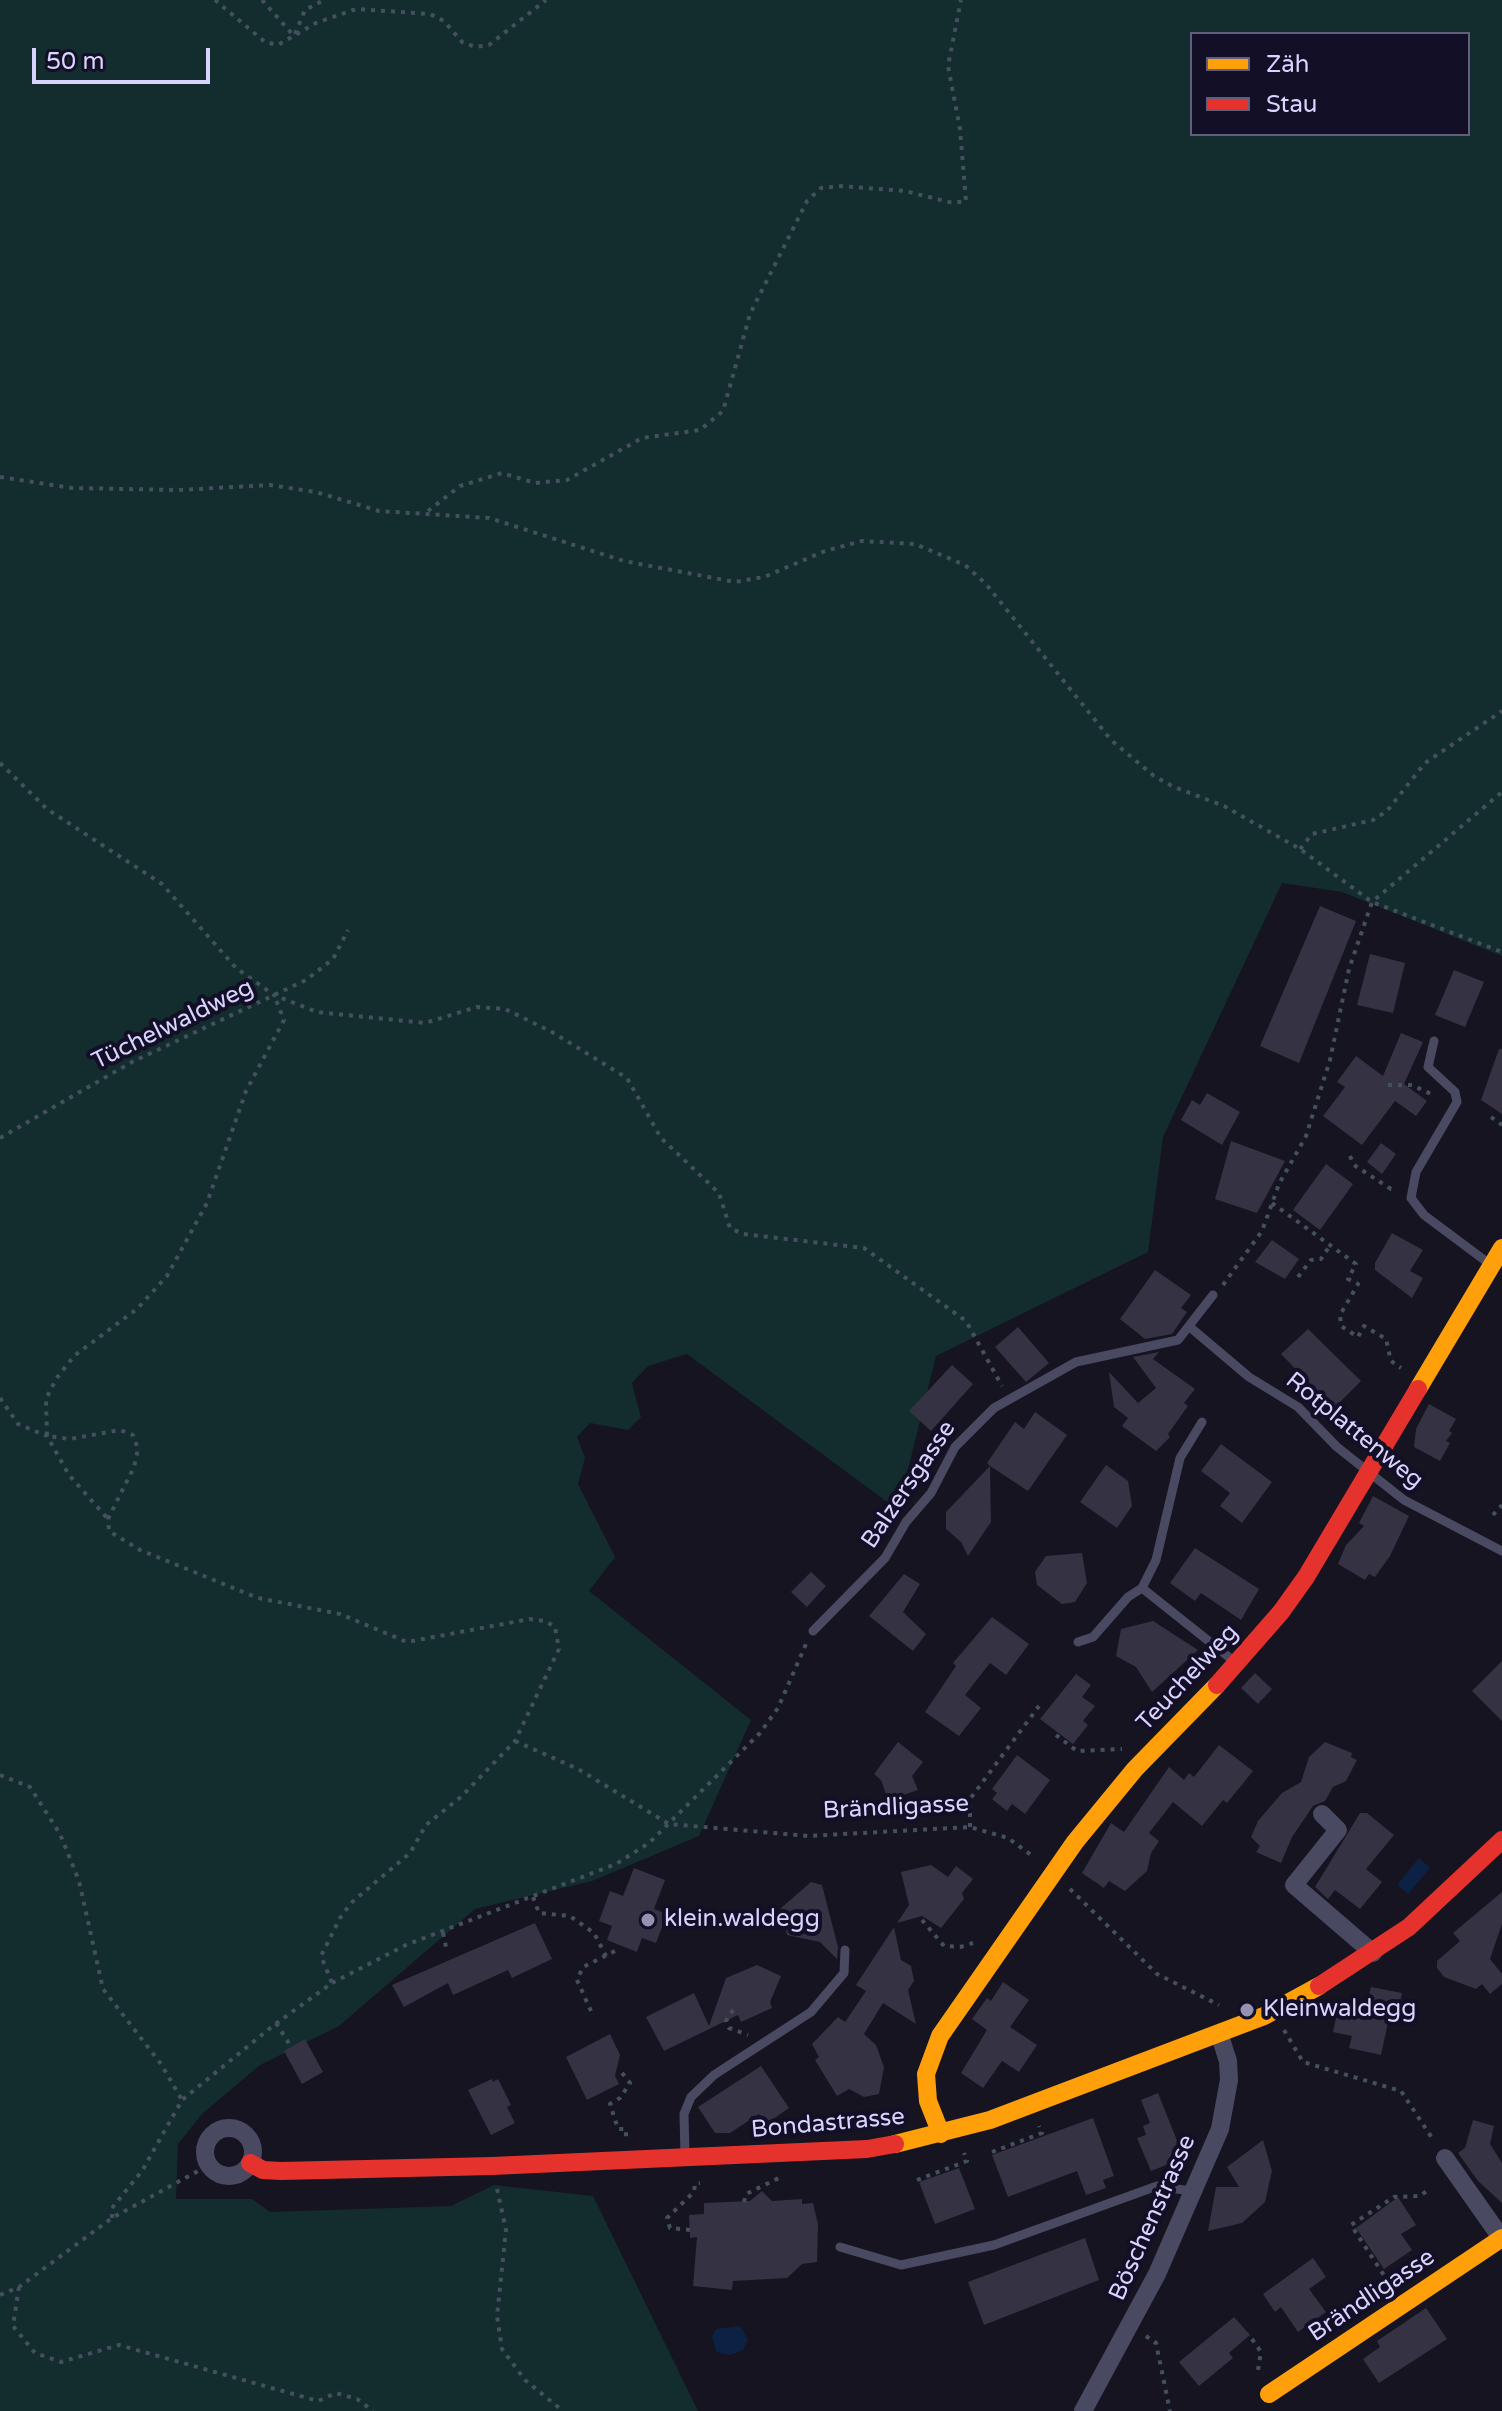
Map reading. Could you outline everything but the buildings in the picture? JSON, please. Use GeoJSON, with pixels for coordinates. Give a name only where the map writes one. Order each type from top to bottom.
{"type":"FeatureCollection","features":[{"type":"Feature","properties":{"kind":"street","name":"Teuchelweg"},"geometry":{"type":"LineString","coordinates":[[941,2134],[928,2101],[926,2074],[930,2056],[940,2036],[1054,1872],[1135,1769],[1237,1664],[1306,1577],[1502,1248]]}},
{"type":"Feature","properties":{"kind":"street"},"geometry":{"type":"LineString","coordinates":[[1322,1814],[1338,1830],[1294,1885],[1373,1953]]}},
{"type":"Feature","properties":{"kind":"street","name":"Bondastrasse"},"geometry":{"type":"LineString","coordinates":[[209,2165],[214,2171],[230,2176],[245,2170],[250,2163],[263,2170],[281,2171],[686,2158],[875,2149],[941,2134],[1220,2036],[1264,2016],[1373,1953],[1444,1897],[1502,1840]]}},
{"type":"Feature","properties":{"kind":"street","name":"Böschenstrasse"},"geometry":{"type":"LineString","coordinates":[[1083,2411],[1157,2274],[1220,2129],[1226,2105],[1229,2068],[1220,2036]]}},
{"type":"Feature","properties":{"kind":"street"},"geometry":{"type":"LineString","coordinates":[[209,2165],[205,2157],[209,2139],[215,2133],[232,2128],[248,2137],[253,2154],[250,2163]]}},
{"type":"Feature","properties":{"kind":"street","name":"Brändligasse"},"geometry":{"type":"LineString","coordinates":[[1269,2394],[1502,2238],[1445,2158]]}},
{"type":"Feature","properties":{"kind":"lane"},"geometry":{"type":"LineString","coordinates":[[1434,1041],[1428,1056],[1428,1067],[1455,1092],[1457,1102],[1411,1185],[1411,1198],[1418,1210],[1491,1265]]}},
{"type":"Feature","properties":{"kind":"lane"},"geometry":{"type":"LineString","coordinates":[[1191,1328],[1213,1295]]}},
{"type":"Feature","properties":{"kind":"lane","name":"Balzersgasse"},"geometry":{"type":"LineString","coordinates":[[813,1631],[885,1558],[906,1522],[931,1493],[955,1447],[977,1423],[1009,1399],[1076,1362],[1178,1340],[1191,1328]]}},
{"type":"Feature","properties":{"kind":"lane","name":"Rotplattenweg"},"geometry":{"type":"LineString","coordinates":[[1191,1328],[1249,1377],[1298,1407],[1337,1447],[1404,1500],[1502,1551]]}},
{"type":"Feature","properties":{"kind":"lane"},"geometry":{"type":"LineString","coordinates":[[1078,1642],[1093,1637],[1128,1597],[1142,1588],[1156,1560],[1180,1458],[1202,1422]]}},
{"type":"Feature","properties":{"kind":"lane"},"geometry":{"type":"LineString","coordinates":[[1142,1588],[1237,1664]]}},
{"type":"Feature","properties":{"kind":"lane"},"geometry":{"type":"LineString","coordinates":[[686,2158],[684,2114],[691,2097],[714,2075],[811,2012],[844,1973],[845,1950]]}},
{"type":"Feature","properties":{"kind":"lane"},"geometry":{"type":"LineString","coordinates":[[840,2247],[901,2265],[994,2245],[1157,2186],[1191,2191]]}},
{"type":"Feature","properties":{"kind":"path"},"geometry":{"type":"LineString","coordinates":[[215,0],[265,42],[278,45],[328,18],[356,9],[430,14],[444,21],[462,42],[475,47],[489,45],[546,0]]}},
{"type":"Feature","properties":{"kind":"path"},"geometry":{"type":"LineString","coordinates":[[262,0],[294,36]]}},
{"type":"Feature","properties":{"kind":"path"},"geometry":{"type":"LineString","coordinates":[[294,36],[305,10],[324,0]]}},
{"type":"Feature","properties":{"kind":"path"},"geometry":{"type":"LineString","coordinates":[[426,513],[460,486],[502,473],[535,483],[567,480],[642,438],[700,430],[723,411],[750,314],[807,201],[821,188],[841,186],[905,191],[953,203],[966,201],[960,129],[948,66],[961,0]]}},
{"type":"Feature","properties":{"kind":"path"},"geometry":{"type":"LineString","coordinates":[[0,477],[72,488],[179,490],[270,485],[316,492],[379,511],[489,518],[624,561],[735,582],[764,577],[825,551],[862,541],[915,544],[943,553],[965,565],[986,584],[1111,740],[1131,760],[1174,787],[1224,806],[1300,849],[1372,902],[1502,952]]}},
{"type":"Feature","properties":{"kind":"path"},"geometry":{"type":"LineString","coordinates":[[1300,849],[1312,834],[1373,820],[1387,811],[1425,763],[1502,711]]}},
{"type":"Feature","properties":{"kind":"path"},"geometry":{"type":"LineString","coordinates":[[0,763],[47,809],[162,884],[236,968],[274,995],[317,1012],[425,1023],[477,1007],[505,1009],[552,1032],[627,1078],[661,1138],[719,1193],[730,1228],[743,1234],[864,1248],[966,1321],[1009,1399]]}},
{"type":"Feature","properties":{"kind":"path"},"geometry":{"type":"LineString","coordinates":[[1213,1295],[1262,1231],[1272,1203],[1306,1136],[1330,1060],[1349,969],[1372,902],[1502,792]]}},
{"type":"Feature","properties":{"kind":"path","name":"Tüchelwaldweg"},"geometry":{"type":"LineString","coordinates":[[0,1138],[132,1062],[306,980],[333,959],[348,930]]}},
{"type":"Feature","properties":{"kind":"path"},"geometry":{"type":"LineString","coordinates":[[108,1519],[69,1475],[47,1436],[46,1399],[56,1379],[74,1356],[137,1309],[167,1276],[207,1203],[246,1091],[284,1020],[274,995]]}},
{"type":"Feature","properties":{"kind":"path"},"geometry":{"type":"LineString","coordinates":[[1388,1085],[1412,1085],[1429,1092]]}},
{"type":"Feature","properties":{"kind":"path"},"geometry":{"type":"LineString","coordinates":[[1491,1117],[1502,1125]]}},
{"type":"Feature","properties":{"kind":"path"},"geometry":{"type":"LineString","coordinates":[[1350,1156],[1354,1165],[1391,1189],[1411,1185]]}},
{"type":"Feature","properties":{"kind":"path"},"geometry":{"type":"LineString","coordinates":[[1272,1203],[1356,1264],[1348,1279],[1358,1284],[1340,1315],[1343,1329],[1358,1337],[1364,1326],[1386,1339],[1391,1361],[1402,1369],[1398,1374],[1417,1386]]}},
{"type":"Feature","properties":{"kind":"path"},"geometry":{"type":"LineString","coordinates":[[1298,1277],[1311,1260],[1321,1259],[1330,1246]]}},
{"type":"Feature","properties":{"kind":"path"},"geometry":{"type":"LineString","coordinates":[[0,1398],[18,1424],[47,1436],[70,1439],[120,1430],[133,1435],[138,1449],[134,1467],[108,1519],[109,1531],[121,1541],[246,1593],[340,1614],[407,1642],[530,1619],[545,1621],[555,1627],[559,1649],[515,1741],[462,1796],[426,1825],[410,1853],[351,1903],[321,1956],[332,1983]]}},
{"type":"Feature","properties":{"kind":"path"},"geometry":{"type":"LineString","coordinates":[[1493,1515],[1502,1505]]}},
{"type":"Feature","properties":{"kind":"path"},"geometry":{"type":"LineString","coordinates":[[112,2218],[112,2208],[142,2171],[182,2100],[276,2023],[332,1983],[366,1963],[616,1864],[649,1843],[760,1733],[778,1708],[792,1668],[813,1631]]}},
{"type":"Feature","properties":{"kind":"path"},"geometry":{"type":"LineString","coordinates":[[970,1827],[970,1799],[1039,1706]]}},
{"type":"Feature","properties":{"kind":"path"},"geometry":{"type":"LineString","coordinates":[[1056,1735],[1077,1751],[1122,1746]]}},
{"type":"Feature","properties":{"kind":"path","name":"Brändligasse"},"geometry":{"type":"LineString","coordinates":[[515,1741],[578,1769],[669,1824],[808,1836],[970,1827],[1008,1838],[1054,1872],[1157,1974],[1223,2007]]}},
{"type":"Feature","properties":{"kind":"path"},"geometry":{"type":"LineString","coordinates":[[0,1775],[30,1787],[60,1834],[79,1881],[103,1989],[161,2064],[182,2100]]}},
{"type":"Feature","properties":{"kind":"path"},"geometry":{"type":"LineString","coordinates":[[533,1897],[539,1913],[570,1916],[594,1933],[606,1956]]}},
{"type":"Feature","properties":{"kind":"path"},"geometry":{"type":"LineString","coordinates":[[922,1920],[944,1946],[960,1947],[979,1940]]}},
{"type":"Feature","properties":{"kind":"path"},"geometry":{"type":"LineString","coordinates":[[443,1933],[447,1952]]}},
{"type":"Feature","properties":{"kind":"path"},"geometry":{"type":"LineString","coordinates":[[591,2011],[577,1980],[583,1967],[619,1949]]}},
{"type":"Feature","properties":{"kind":"path"},"geometry":{"type":"LineString","coordinates":[[733,2010],[726,2021],[731,2030],[756,2035],[762,2045]]}},
{"type":"Feature","properties":{"kind":"path"},"geometry":{"type":"LineString","coordinates":[[276,2023],[290,2045]]}},
{"type":"Feature","properties":{"kind":"path"},"geometry":{"type":"LineString","coordinates":[[1281,2024],[1303,2062],[1401,2091],[1445,2158]]}},
{"type":"Feature","properties":{"kind":"path"},"geometry":{"type":"LineString","coordinates":[[618,2129],[610,2104],[620,2098],[630,2083],[622,2073]]}},
{"type":"Feature","properties":{"kind":"path"},"geometry":{"type":"LineString","coordinates":[[992,2152],[1042,2132]]}},
{"type":"Feature","properties":{"kind":"path"},"geometry":{"type":"LineString","coordinates":[[917,2180],[967,2160]]}},
{"type":"Feature","properties":{"kind":"path"},"geometry":{"type":"LineString","coordinates":[[0,2295],[19,2287],[112,2218],[209,2165]]}},
{"type":"Feature","properties":{"kind":"path"},"geometry":{"type":"LineString","coordinates":[[494,2177],[506,2230],[497,2316],[502,2349],[525,2380],[563,2411]]}},
{"type":"Feature","properties":{"kind":"path"},"geometry":{"type":"LineString","coordinates":[[744,2202],[746,2194],[767,2185]]}},
{"type":"Feature","properties":{"kind":"path"},"geometry":{"type":"LineString","coordinates":[[690,2230],[670,2228],[667,2218],[696,2186]]}},
{"type":"Feature","properties":{"kind":"path"},"geometry":{"type":"LineString","coordinates":[[1403,2304],[1351,2225],[1394,2197],[1420,2196],[1428,2190]]}},
{"type":"Feature","properties":{"kind":"path"},"geometry":{"type":"LineString","coordinates":[[19,2287],[13,2326],[35,2353],[61,2362],[119,2345],[318,2401],[336,2393],[357,2399],[373,2411]]}},
{"type":"Feature","properties":{"kind":"path"},"geometry":{"type":"LineString","coordinates":[[1140,2332],[1156,2343],[1170,2411]]}},
{"type":"Feature","properties":{"kind":"path"},"geometry":{"type":"LineString","coordinates":[[1252,2339],[1261,2352],[1258,2372]]}},
{"type":"Feature","properties":{"kind":"green space"},"geometry":{"type":"Polygon","coordinates":[[[0,0],[1502,0],[1502,956],[1342,892],[1282,883],[1163,1137],[1148,1252],[936,1356],[898,1510],[687,1354],[648,1366],[632,1383],[641,1417],[628,1430],[590,1423],[577,1437],[585,1458],[578,1484],[615,1557],[589,1591],[751,1720],[699,1836],[592,1881],[475,1909],[339,2026],[260,2065],[202,2114],[178,2144],[176,2199],[252,2199],[270,2212],[451,2206],[494,2185],[593,2196],[698,2411],[0,2411],[0,0]]]}},
{"type":"Feature","properties":{"kind":"water"},"geometry":{"type":"Polygon","coordinates":[[[1419,1858],[1430,1868],[1408,1894],[1397,1885],[1419,1858]]]}},
{"type":"Feature","properties":{"kind":"water"},"geometry":{"type":"Polygon","coordinates":[[[740,2326],[748,2339],[743,2350],[730,2355],[716,2352],[712,2336],[716,2329],[740,2326]]]}},
{"type":"Feature","properties":{"kind":"traffic: slow"},"geometry":{"type":"LineString","coordinates":[[1418,1389],[1502,1248]]}},
{"type":"Feature","properties":{"kind":"traffic: slow"},"geometry":{"type":"LineString","coordinates":[[941,2134],[928,2101],[926,2074],[940,2036],[1075,1842],[1135,1769],[1217,1685]]}},
{"type":"Feature","properties":{"kind":"traffic: slow"},"geometry":{"type":"LineString","coordinates":[[895,2144],[990,2120],[1264,2016],[1319,1986]]}},
{"type":"Feature","properties":{"kind":"traffic: slow"},"geometry":{"type":"LineString","coordinates":[[1269,2394],[1502,2238]]}},
{"type":"Feature","properties":{"kind":"traffic: jam"},"geometry":{"type":"LineString","coordinates":[[1217,1685],[1281,1612],[1306,1577],[1418,1389]]}},
{"type":"Feature","properties":{"kind":"traffic: jam"},"geometry":{"type":"LineString","coordinates":[[1319,1986],[1409,1927],[1502,1840]]}},
{"type":"Feature","properties":{"kind":"traffic: jam"},"geometry":{"type":"LineString","coordinates":[[250,2163],[263,2170],[281,2171],[492,2166],[867,2149],[895,2144]]}},
{"type":"Feature","properties":{"kind":"place","name":"klein.waldegg"},"geometry":{"type":"Point","coordinates":[648,1920]}},
{"type":"Feature","properties":{"kind":"place","name":"Kleinwaldegg"},"geometry":{"type":"Point","coordinates":[1247,2010]}}]}
